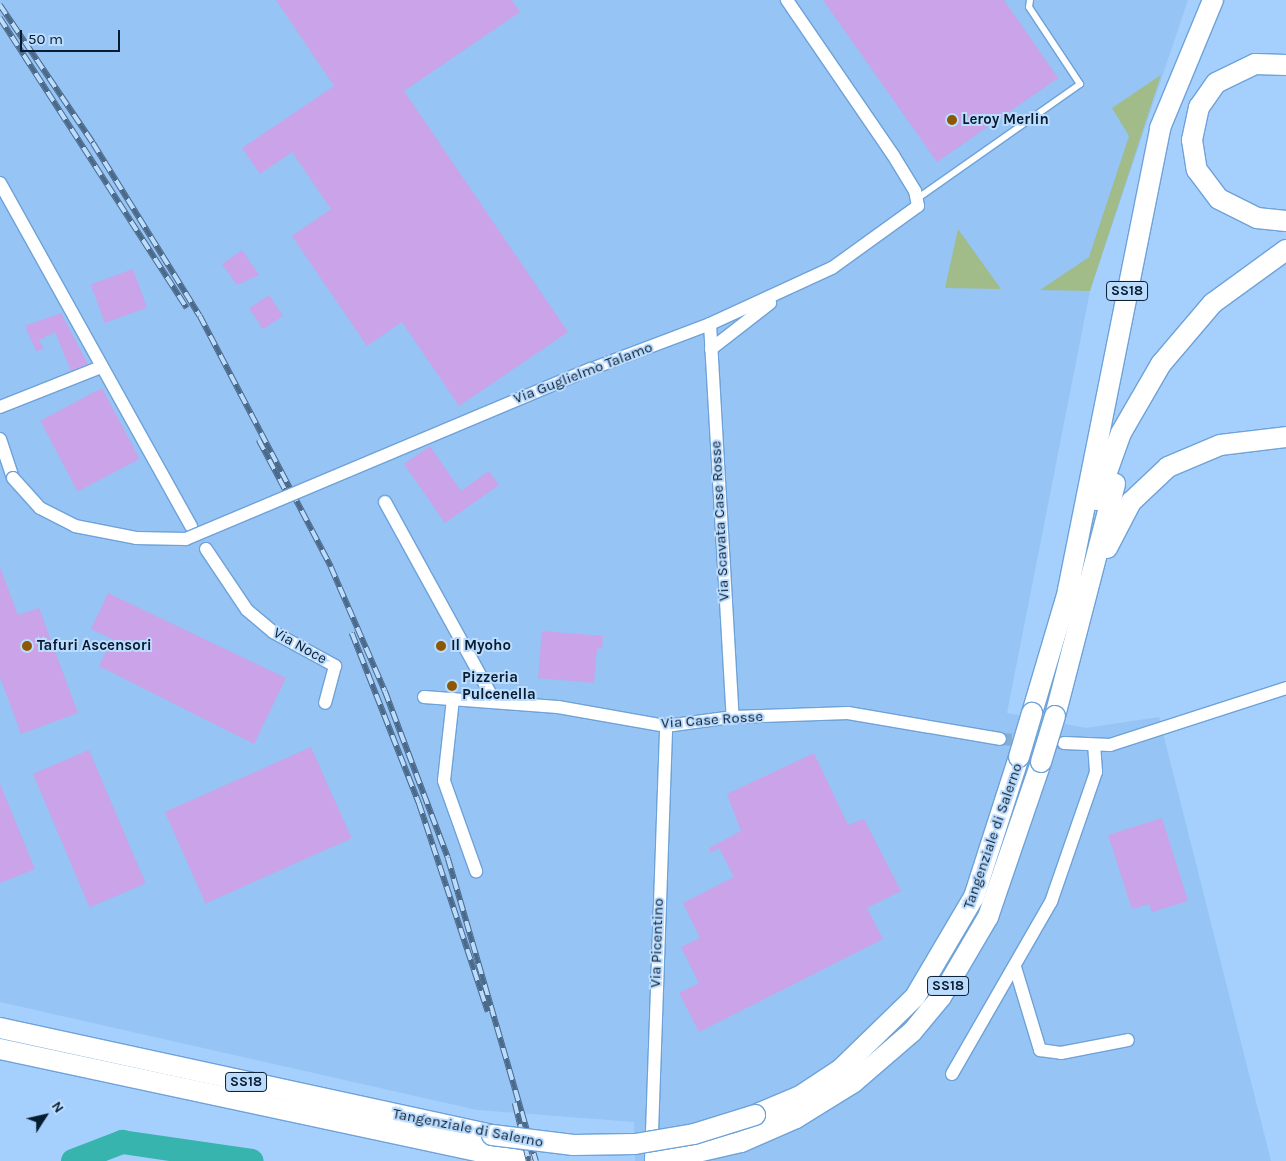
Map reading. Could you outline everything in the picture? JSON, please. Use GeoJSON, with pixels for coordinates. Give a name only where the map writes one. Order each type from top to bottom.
{"type":"FeatureCollection","features":[{"type":"Feature","properties":{"kind":"highway","name":"SS18"},"geometry":{"type":"LineString","coordinates":[[1068,590],[1156,146],[1213,0]]}},
{"type":"Feature","properties":{"kind":"highway"},"geometry":{"type":"LineString","coordinates":[[1286,64],[1254,64],[1216,83],[1199,107],[1192,140],[1197,170],[1219,199],[1256,218],[1286,221]]}},
{"type":"Feature","properties":{"kind":"highway","name":"Tangenziale di Salerno"},"geometry":{"type":"LineString","coordinates":[[0,1028],[492,1135],[572,1146],[635,1144],[694,1134],[755,1115],[800,1096],[841,1068],[915,997],[974,897],[1019,757],[1068,590],[1111,457],[1151,378],[1213,303],[1286,250]]}},
{"type":"Feature","properties":{"kind":"highway","name":"Tangenziale di Salerno"},"geometry":{"type":"LineString","coordinates":[[658,1161],[760,1134],[813,1110],[854,1082],[912,1032],[941,997],[988,917],[1055,716],[1086,603],[1118,474],[1148,407],[1204,331],[1241,296],[1286,264]]}},
{"type":"Feature","properties":{"kind":"highway","name":"SS18"},"geometry":{"type":"LineString","coordinates":[[1086,603],[1124,514],[1154,478],[1183,458],[1220,445],[1286,437]]}},
{"type":"Feature","properties":{"kind":"highway","name":"Tangenziale di Salerno"},"geometry":{"type":"LineString","coordinates":[[0,1049],[523,1161]]}},
{"type":"Feature","properties":{"kind":"street"},"geometry":{"type":"LineString","coordinates":[[787,0],[918,198]]}},
{"type":"Feature","properties":{"kind":"street"},"geometry":{"type":"LineString","coordinates":[[0,183],[101,367],[192,526]]}},
{"type":"Feature","properties":{"kind":"street","name":"Via Guglielmo Talamo"},"geometry":{"type":"LineString","coordinates":[[13,478],[40,508],[75,526],[136,538],[186,539],[590,369],[710,324],[786,290],[832,268],[884,234],[914,210],[918,198]]}},
{"type":"Feature","properties":{"kind":"street"},"geometry":{"type":"LineString","coordinates":[[711,349],[786,290]]}},
{"type":"Feature","properties":{"kind":"street","name":"Via Scavata Case Rosse"},"geometry":{"type":"LineString","coordinates":[[710,324],[733,717]]}},
{"type":"Feature","properties":{"kind":"street"},"geometry":{"type":"LineString","coordinates":[[0,407],[101,367]]}},
{"type":"Feature","properties":{"kind":"street"},"geometry":{"type":"LineString","coordinates":[[0,442],[13,478]]}},
{"type":"Feature","properties":{"kind":"street"},"geometry":{"type":"LineString","coordinates":[[0,470],[13,478]]}},
{"type":"Feature","properties":{"kind":"street"},"geometry":{"type":"LineString","coordinates":[[385,502],[495,702]]}},
{"type":"Feature","properties":{"kind":"street","name":"Via Noce"},"geometry":{"type":"LineString","coordinates":[[206,549],[247,610],[273,632],[335,666],[325,703]]}},
{"type":"Feature","properties":{"kind":"street"},"geometry":{"type":"LineString","coordinates":[[1064,743],[1110,745],[1286,688]]}},
{"type":"Feature","properties":{"kind":"street","name":"Via Case Rosse"},"geometry":{"type":"LineString","coordinates":[[424,697],[558,707],[666,726],[733,717],[848,713],[1000,739]]}},
{"type":"Feature","properties":{"kind":"street"},"geometry":{"type":"LineString","coordinates":[[453,699],[444,781],[476,871]]}},
{"type":"Feature","properties":{"kind":"street","name":"Via Picentino"},"geometry":{"type":"LineString","coordinates":[[651,1161],[666,726]]}},
{"type":"Feature","properties":{"kind":"street"},"geometry":{"type":"LineString","coordinates":[[952,1074],[1051,902],[1096,772],[1094,745]]}},
{"type":"Feature","properties":{"kind":"street"},"geometry":{"type":"LineString","coordinates":[[1015,967],[1040,1050],[1061,1053],[1128,1040]]}},
{"type":"Feature","properties":{"kind":"lane"},"geometry":{"type":"LineString","coordinates":[[918,198],[1080,84],[1029,7],[1030,0]]}},
{"type":"Feature","properties":{"kind":"shaded area"},"geometry":{"type":"Polygon","coordinates":[[[0,0],[1188,0],[1090,291],[1007,713],[1086,728],[1159,717],[1271,1161],[635,1161],[634,1122],[477,1110],[0,1002],[0,0]]]}},
{"type":"Feature","properties":{"kind":"green space"},"geometry":{"type":"Polygon","coordinates":[[[1161,75],[1090,291],[1040,290],[1089,257],[1129,136],[1112,108],[1161,75]]]}},
{"type":"Feature","properties":{"kind":"green space"},"geometry":{"type":"Polygon","coordinates":[[[958,229],[1001,289],[945,288],[958,229]]]}},
{"type":"Feature","properties":{"kind":"building"},"geometry":{"type":"Polygon","coordinates":[[[276,0],[512,0],[520,12],[404,91],[568,332],[459,406],[402,322],[367,346],[292,236],[331,209],[292,152],[260,174],[242,148],[334,86],[276,0]]]}},
{"type":"Feature","properties":{"kind":"building","name":"Leroy Merlin"},"geometry":{"type":"Polygon","coordinates":[[[823,0],[1004,0],[1058,78],[937,162],[823,0]]]}},
{"type":"Feature","properties":{"kind":"building"},"geometry":{"type":"Polygon","coordinates":[[[242,250],[259,275],[237,285],[222,264],[242,250]]]}},
{"type":"Feature","properties":{"kind":"building"},"geometry":{"type":"Polygon","coordinates":[[[133,269],[147,308],[105,323],[91,284],[133,269]]]}},
{"type":"Feature","properties":{"kind":"building"},"geometry":{"type":"Polygon","coordinates":[[[269,295],[283,316],[263,329],[249,308],[269,295]]]}},
{"type":"Feature","properties":{"kind":"building"},"geometry":{"type":"Polygon","coordinates":[[[61,313],[88,364],[71,371],[55,332],[39,340],[44,349],[36,351],[25,326],[61,313]]]}},
{"type":"Feature","properties":{"kind":"building"},"geometry":{"type":"Polygon","coordinates":[[[102,388],[140,459],[78,491],[40,421],[102,388]]]}},
{"type":"Feature","properties":{"kind":"building"},"geometry":{"type":"Polygon","coordinates":[[[430,446],[461,491],[489,471],[499,485],[445,523],[404,464],[430,446]]]}},
{"type":"Feature","properties":{"kind":"building","name":"Tafuri Ascensori"},"geometry":{"type":"Polygon","coordinates":[[[0,567],[18,615],[39,608],[78,713],[21,734],[0,677],[0,567]]]}},
{"type":"Feature","properties":{"kind":"building"},"geometry":{"type":"Polygon","coordinates":[[[108,593],[286,678],[254,744],[99,666],[112,639],[91,629],[108,593]]]}},
{"type":"Feature","properties":{"kind":"building"},"geometry":{"type":"Polygon","coordinates":[[[542,631],[603,636],[602,649],[597,648],[594,683],[538,678],[542,631]]]}},
{"type":"Feature","properties":{"kind":"building"},"geometry":{"type":"Polygon","coordinates":[[[311,747],[352,838],[206,903],[165,812],[311,747]]]}},
{"type":"Feature","properties":{"kind":"building"},"geometry":{"type":"Polygon","coordinates":[[[89,750],[146,883],[90,907],[33,774],[89,750]]]}},
{"type":"Feature","properties":{"kind":"building"},"geometry":{"type":"Polygon","coordinates":[[[814,753],[848,825],[864,819],[901,891],[867,908],[883,939],[699,1032],[679,993],[699,983],[681,947],[700,938],[683,903],[734,877],[719,848],[710,853],[709,848],[741,831],[727,794],[814,753]]]}},
{"type":"Feature","properties":{"kind":"building"},"geometry":{"type":"Polygon","coordinates":[[[0,784],[35,869],[0,883],[0,784]]]}},
{"type":"Feature","properties":{"kind":"building"},"geometry":{"type":"Polygon","coordinates":[[[1162,818],[1188,901],[1152,912],[1149,904],[1132,909],[1108,835],[1162,818]]]}},
{"type":"Feature","properties":{"kind":"waterway"},"geometry":{"type":"LineString","coordinates":[[73,1161],[122,1142],[252,1161]]}},
{"type":"Feature","properties":{"kind":"tunnel"},"geometry":{"type":"LineString","coordinates":[[1000,739],[1064,743]]}},
{"type":"Feature","properties":{"kind":"railway"},"geometry":{"type":"LineString","coordinates":[[0,5],[93,143],[200,316],[331,567],[385,691],[448,858],[536,1161]]}},
{"type":"Feature","properties":{"kind":"railway"},"geometry":{"type":"LineString","coordinates":[[0,18],[187,308]]}},
{"type":"Feature","properties":{"kind":"railway"},"geometry":{"type":"LineString","coordinates":[[259,440],[288,495]]}},
{"type":"Feature","properties":{"kind":"railway"},"geometry":{"type":"LineString","coordinates":[[352,633],[419,803],[488,1012]]}},
{"type":"Feature","properties":{"kind":"railway"},"geometry":{"type":"LineString","coordinates":[[515,1103],[529,1161]]}},
{"type":"Feature","properties":{"kind":"place","name":"Leroy Merlin"},"geometry":{"type":"Point","coordinates":[952,120]}},
{"type":"Feature","properties":{"kind":"place","name":"Tafuri Ascensori"},"geometry":{"type":"Point","coordinates":[27,646]}},
{"type":"Feature","properties":{"kind":"place","name":"Il Myoho"},"geometry":{"type":"Point","coordinates":[441,646]}},
{"type":"Feature","properties":{"kind":"place","name":"Pizzeria Pulcenella"},"geometry":{"type":"Point","coordinates":[452,686]}}]}
